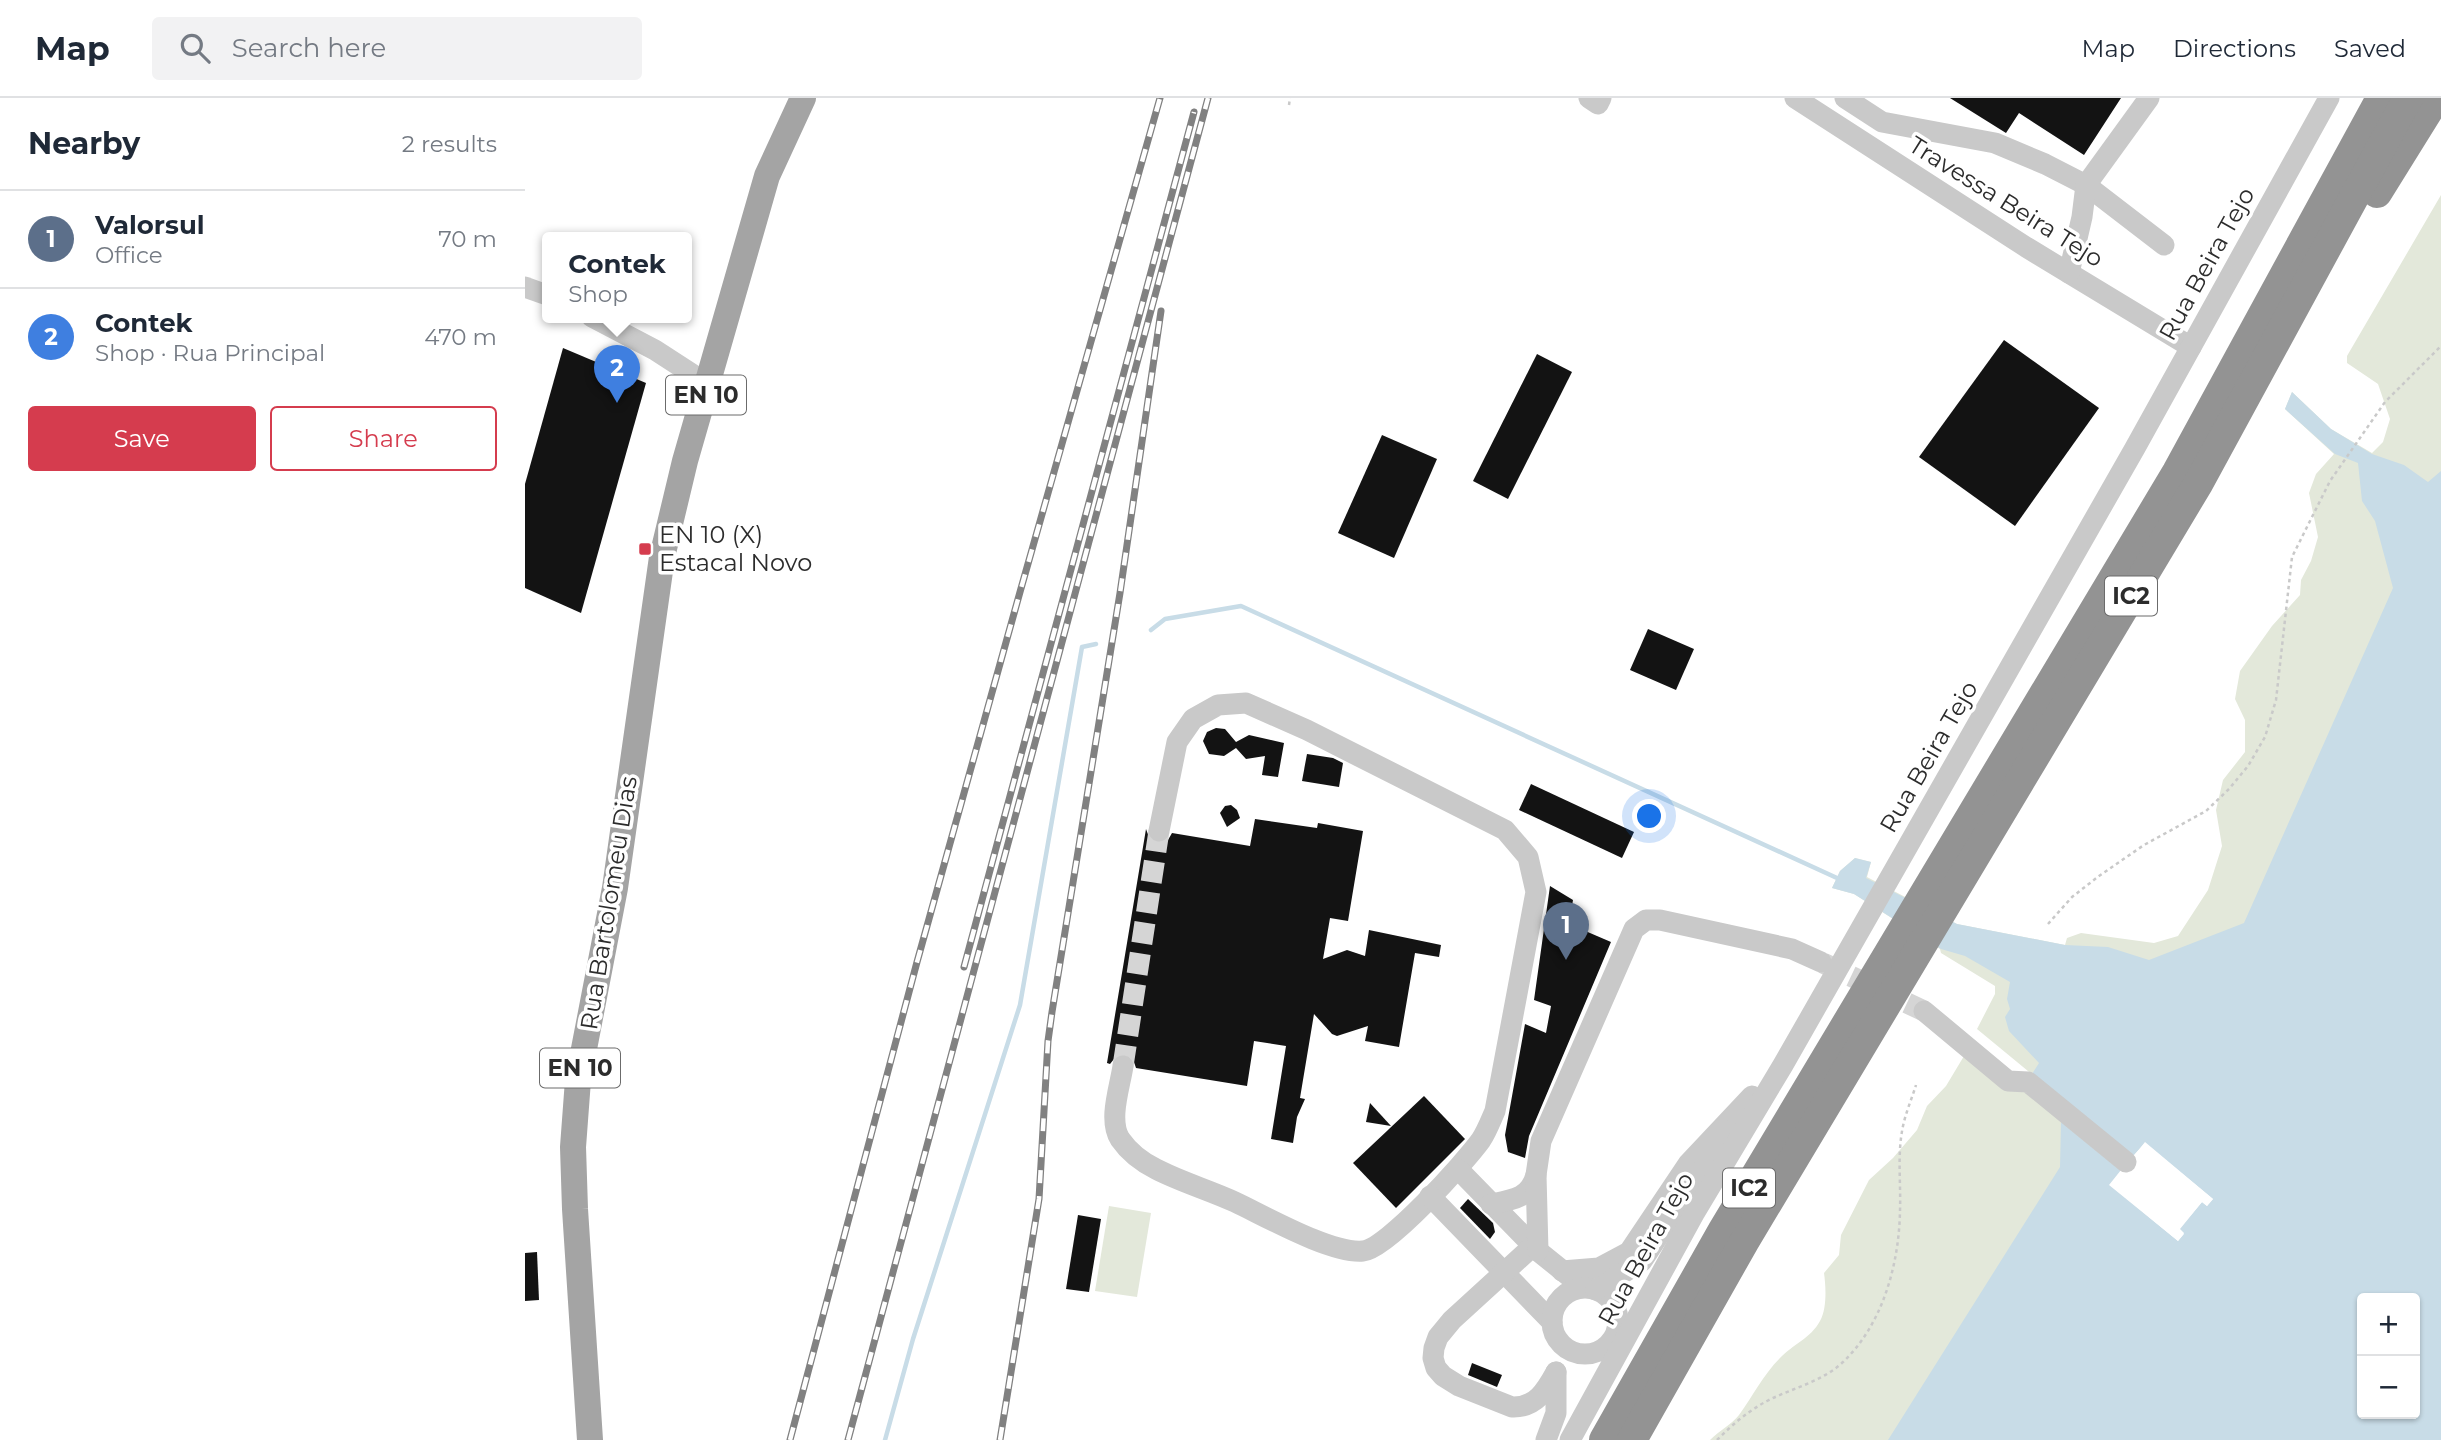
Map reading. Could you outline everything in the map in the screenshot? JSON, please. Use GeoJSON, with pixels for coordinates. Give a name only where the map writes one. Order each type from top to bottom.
{"type":"FeatureCollection","features":[{"type":"Feature","properties":{"kind":"highway","name":"IC2"},"geometry":{"type":"LineString","coordinates":[[1632,1440],[1909,943],[2177,472],[2381,98]]}},
{"type":"Feature","properties":{"kind":"highway","name":"IC2"},"geometry":{"type":"LineString","coordinates":[[1936,897],[2198,484],[2408,98]]}},
{"type":"Feature","properties":{"kind":"highway"},"geometry":{"type":"LineString","coordinates":[[2307,285],[2385,182],[2436,98]]}},
{"type":"Feature","properties":{"kind":"highway","name":"IC2"},"geometry":{"type":"LineString","coordinates":[[1604,1440],[1723,1230],[1909,943]]}},
{"type":"Feature","properties":{"kind":"main road","name":"EN 10"},"geometry":{"type":"LineString","coordinates":[[709,385],[767,176],[803,98]]}},
{"type":"Feature","properties":{"kind":"main road","name":"Rua Bartolomeu Dias"},"geometry":{"type":"LineString","coordinates":[[590,1440],[579,1289],[573,1147],[578,1080],[615,888],[662,557],[685,461],[709,385]]}},
{"type":"Feature","properties":{"kind":"street"},"geometry":{"type":"LineString","coordinates":[[1589,98],[1598,104],[1601,98]]}},
{"type":"Feature","properties":{"kind":"street","name":"Travessa Beira Tejo"},"geometry":{"type":"LineString","coordinates":[[1795,98],[2069,273],[2191,347]]}},
{"type":"Feature","properties":{"kind":"street"},"geometry":{"type":"LineString","coordinates":[[1845,98],[1882,121],[1995,143],[2045,164],[2086,185],[2164,245]]}},
{"type":"Feature","properties":{"kind":"street"},"geometry":{"type":"LineString","coordinates":[[2069,273],[2083,217],[2086,185],[2149,98]]}},
{"type":"Feature","properties":{"kind":"street","name":"Rua Beira Tejo"},"geometry":{"type":"LineString","coordinates":[[1570,1440],[1696,1212],[1889,881],[2329,98]]}},
{"type":"Feature","properties":{"kind":"street"},"geometry":{"type":"LineString","coordinates":[[525,287],[542,293]]}},
{"type":"Feature","properties":{"kind":"street"},"geometry":{"type":"LineString","coordinates":[[603,323],[655,350],[709,385]]}},
{"type":"Feature","properties":{"kind":"street"},"geometry":{"type":"LineString","coordinates":[[1123,1066],[1115,1121],[1119,1136],[1131,1153],[1155,1168],[1234,1201],[1297,1233],[1341,1248],[1363,1251],[1375,1247],[1458,1169],[1483,1137],[1495,1111],[1536,892],[1528,857],[1505,830],[1319,736],[1246,703],[1218,705],[1193,719],[1177,742],[1159,831]]}},
{"type":"Feature","properties":{"kind":"street"},"geometry":{"type":"LineString","coordinates":[[1535,1249],[1536,1175],[1541,1141],[1634,929],[1653,919],[1793,949],[1821,962]]}},
{"type":"Feature","properties":{"kind":"street"},"geometry":{"type":"LineString","coordinates":[[1929,1008],[2028,1082],[2126,1162]]}},
{"type":"Feature","properties":{"kind":"street"},"geometry":{"type":"LineString","coordinates":[[1562,1271],[1599,1268],[1629,1252],[1688,1164],[1783,1065]]}},
{"type":"Feature","properties":{"kind":"street"},"geometry":{"type":"LineString","coordinates":[[1546,1440],[1556,1413],[1553,1328],[1557,1303],[1574,1290],[1590,1289],[1642,1261],[1752,1096]]}},
{"type":"Feature","properties":{"kind":"street"},"geometry":{"type":"LineString","coordinates":[[1430,1196],[1504,1273],[1570,1350],[1580,1353],[1601,1350],[1609,1343],[1615,1334],[1617,1313],[1606,1295],[1590,1289],[1562,1271],[1535,1249],[1458,1169]]}},
{"type":"Feature","properties":{"kind":"street"},"geometry":{"type":"LineString","coordinates":[[1491,1204],[1520,1197],[1528,1192],[1536,1175]]}},
{"type":"Feature","properties":{"kind":"street"},"geometry":{"type":"LineString","coordinates":[[1535,1249],[1452,1320],[1439,1337],[1433,1358],[1436,1368],[1443,1376],[1459,1386],[1512,1407],[1533,1403],[1556,1372]]}},
{"type":"Feature","properties":{"kind":"path"},"geometry":{"type":"LineString","coordinates":[[1289,105],[1290,98]]}},
{"type":"Feature","properties":{"kind":"path"},"geometry":{"type":"LineString","coordinates":[[2048,924],[2072,897],[2099,876],[2144,845],[2206,811],[2248,766],[2265,737],[2276,700],[2293,557],[2330,481],[2385,402],[2441,346]]}},
{"type":"Feature","properties":{"kind":"path"},"geometry":{"type":"LineString","coordinates":[[1717,1440],[1741,1417],[1818,1378],[1842,1362],[1869,1329],[1887,1291],[1896,1256],[1903,1125],[1916,1085]]}},
{"type":"Feature","properties":{"kind":"shaded area"},"geometry":{"type":"Polygon","coordinates":[[[2441,195],[2441,740],[2157,1152],[2145,1142],[2132,1157],[1977,1029],[1995,994],[1995,986],[1854,894],[1832,888],[1840,871],[1855,858],[1871,862],[1867,877],[1957,924],[2065,945],[2067,938],[2081,933],[2154,943],[2178,936],[2208,890],[2222,846],[2216,810],[2223,780],[2245,752],[2245,720],[2235,699],[2240,671],[2272,626],[2300,595],[2301,580],[2311,561],[2318,537],[2309,493],[2316,474],[2334,454],[2285,409],[2292,392],[2331,429],[2372,453],[2383,442],[2390,419],[2378,384],[2347,363],[2347,356],[2441,195]]]}},
{"type":"Feature","properties":{"kind":"shaded area"},"geometry":{"type":"Polygon","coordinates":[[[1964,1056],[2022,1089],[2121,1171],[2110,1185],[2149,1217],[2005,1440],[1710,1440],[1739,1415],[1763,1378],[1780,1358],[1816,1327],[1825,1304],[1824,1273],[1839,1255],[1841,1235],[1869,1180],[1917,1130],[1927,1106],[1946,1086],[1964,1056]]]}},
{"type":"Feature","properties":{"kind":"shaded area"},"geometry":{"type":"Polygon","coordinates":[[[1109,1206],[1151,1213],[1137,1297],[1095,1291],[1109,1206]]]}},
{"type":"Feature","properties":{"kind":"water"},"geometry":{"type":"Polygon","coordinates":[[[2292,392],[2331,429],[2372,454],[2404,465],[2428,482],[2441,471],[2441,1440],[1888,1440],[2060,1167],[2061,1122],[2121,1171],[2110,1185],[2178,1241],[2184,1234],[2179,1229],[2202,1202],[2207,1206],[2213,1199],[2145,1143],[2132,1157],[2032,1074],[2039,1063],[2009,1031],[2005,1017],[2010,1009],[2007,999],[2010,982],[1965,956],[1941,949],[1854,894],[1832,888],[1840,871],[1855,858],[1871,862],[1866,878],[1957,924],[2065,945],[2108,947],[2149,960],[2244,923],[2393,588],[2375,521],[2362,501],[2358,463],[2335,454],[2285,409],[2292,392]]]}},
{"type":"Feature","properties":{"kind":"pier"},"geometry":{"type":"Polygon","coordinates":[[[2145,1142],[2213,1199],[2207,1206],[2202,1202],[2180,1229],[2184,1233],[2178,1241],[2109,1185],[2121,1170],[2124,1172],[2114,1184],[2178,1236],[2176,1227],[2199,1200],[2209,1199],[2145,1147],[2135,1160],[2133,1157],[2145,1142]]]}},
{"type":"Feature","properties":{"kind":"building"},"geometry":{"type":"Polygon","coordinates":[[[1950,98],[2121,98],[2084,155],[2019,113],[2006,133],[1950,98]]]}},
{"type":"Feature","properties":{"kind":"building"},"geometry":{"type":"Polygon","coordinates":[[[2004,340],[2099,408],[2015,526],[1919,457],[2004,340]]]}},
{"type":"Feature","properties":{"kind":"building"},"geometry":{"type":"Polygon","coordinates":[[[563,348],[646,383],[581,613],[525,588],[525,484],[563,348]]]}},
{"type":"Feature","properties":{"kind":"building"},"geometry":{"type":"Polygon","coordinates":[[[1537,354],[1572,372],[1508,499],[1473,481],[1537,354]]]}},
{"type":"Feature","properties":{"kind":"building"},"geometry":{"type":"Polygon","coordinates":[[[1382,435],[1437,459],[1394,558],[1338,533],[1382,435]]]}},
{"type":"Feature","properties":{"kind":"building"},"geometry":{"type":"Polygon","coordinates":[[[1648,629],[1694,649],[1676,690],[1630,670],[1648,629]]]}},
{"type":"Feature","properties":{"kind":"building"},"geometry":{"type":"Polygon","coordinates":[[[1216,728],[1225,729],[1236,742],[1249,735],[1284,743],[1278,777],[1262,775],[1265,756],[1246,759],[1236,748],[1224,756],[1209,754],[1203,741],[1207,732],[1216,728]]]}},
{"type":"Feature","properties":{"kind":"building"},"geometry":{"type":"Polygon","coordinates":[[[1307,754],[1333,758],[1343,763],[1339,787],[1302,781],[1307,754]]]}},
{"type":"Feature","properties":{"kind":"building"},"geometry":{"type":"Polygon","coordinates":[[[1531,784],[1634,832],[1622,858],[1519,810],[1531,784]]]}},
{"type":"Feature","properties":{"kind":"building"},"geometry":{"type":"Polygon","coordinates":[[[1231,805],[1240,818],[1227,827],[1220,813],[1225,806],[1231,805]]]}},
{"type":"Feature","properties":{"kind":"building"},"geometry":{"type":"Polygon","coordinates":[[[1255,819],[1317,828],[1318,823],[1363,831],[1348,921],[1330,918],[1323,959],[1347,950],[1365,956],[1369,930],[1441,945],[1439,957],[1415,953],[1399,1047],[1365,1041],[1368,1026],[1337,1036],[1314,1014],[1300,1098],[1305,1099],[1297,1117],[1293,1143],[1271,1139],[1286,1046],[1254,1041],[1247,1086],[1136,1068],[1132,1056],[1125,1053],[1118,1054],[1110,1064],[1107,1063],[1146,829],[1150,840],[1157,844],[1168,840],[1172,833],[1250,846],[1255,819]]]}},
{"type":"Feature","properties":{"kind":"building"},"geometry":{"type":"Polygon","coordinates":[[[1550,886],[1573,900],[1569,924],[1611,942],[1529,1136],[1525,1158],[1508,1152],[1505,1135],[1525,1024],[1546,1033],[1551,1006],[1534,1000],[1550,886]]]}},
{"type":"Feature","properties":{"kind":"building"},"geometry":{"type":"Polygon","coordinates":[[[1424,1096],[1465,1139],[1396,1208],[1353,1163],[1424,1096]]]}},
{"type":"Feature","properties":{"kind":"building"},"geometry":{"type":"Polygon","coordinates":[[[1370,1103],[1391,1126],[1366,1122],[1370,1103]]]}},
{"type":"Feature","properties":{"kind":"building"},"geometry":{"type":"Polygon","coordinates":[[[1468,1199],[1493,1223],[1495,1232],[1490,1239],[1460,1208],[1468,1199]]]}},
{"type":"Feature","properties":{"kind":"building"},"geometry":{"type":"Polygon","coordinates":[[[1078,1215],[1101,1219],[1089,1292],[1066,1289],[1078,1215]]]}},
{"type":"Feature","properties":{"kind":"building"},"geometry":{"type":"Polygon","coordinates":[[[537,1252],[539,1300],[525,1301],[525,1253],[537,1252]]]}},
{"type":"Feature","properties":{"kind":"building"},"geometry":{"type":"Polygon","coordinates":[[[1472,1363],[1502,1375],[1497,1387],[1468,1375],[1472,1363]]]}},
{"type":"Feature","properties":{"kind":"waterway"},"geometry":{"type":"LineString","coordinates":[[1151,630],[1165,619],[1241,606],[1837,878]]}},
{"type":"Feature","properties":{"kind":"waterway"},"geometry":{"type":"LineString","coordinates":[[885,1440],[913,1339],[1020,1005],[1082,647],[1096,644]]}},
{"type":"Feature","properties":{"kind":"tunnel"},"geometry":{"type":"LineString","coordinates":[[1123,1066],[1159,831]]}},
{"type":"Feature","properties":{"kind":"tunnel"},"geometry":{"type":"LineString","coordinates":[[1823,963],[1924,1011]]}},
{"type":"Feature","properties":{"kind":"railway"},"geometry":{"type":"LineString","coordinates":[[790,1440],[917,962],[1160,98]]}},
{"type":"Feature","properties":{"kind":"railway"},"geometry":{"type":"LineString","coordinates":[[848,1440],[1208,98]]}},
{"type":"Feature","properties":{"kind":"railway"},"geometry":{"type":"LineString","coordinates":[[964,967],[1194,112]]}},
{"type":"Feature","properties":{"kind":"railway"},"geometry":{"type":"LineString","coordinates":[[1000,1440],[1039,1199],[1052,1012],[1120,593],[1161,311]]}},
{"type":"Feature","properties":{"kind":"place","name":"Contek"},"geometry":{"type":"Point","coordinates":[617,403]}},
{"type":"Feature","properties":{"kind":"place","name":"EN 10 (X) Estacal Novo"},"geometry":{"type":"Point","coordinates":[645,549]}},
{"type":"Feature","properties":{"kind":"place","name":"Valorsul"},"geometry":{"type":"Point","coordinates":[1566,960]}}]}
